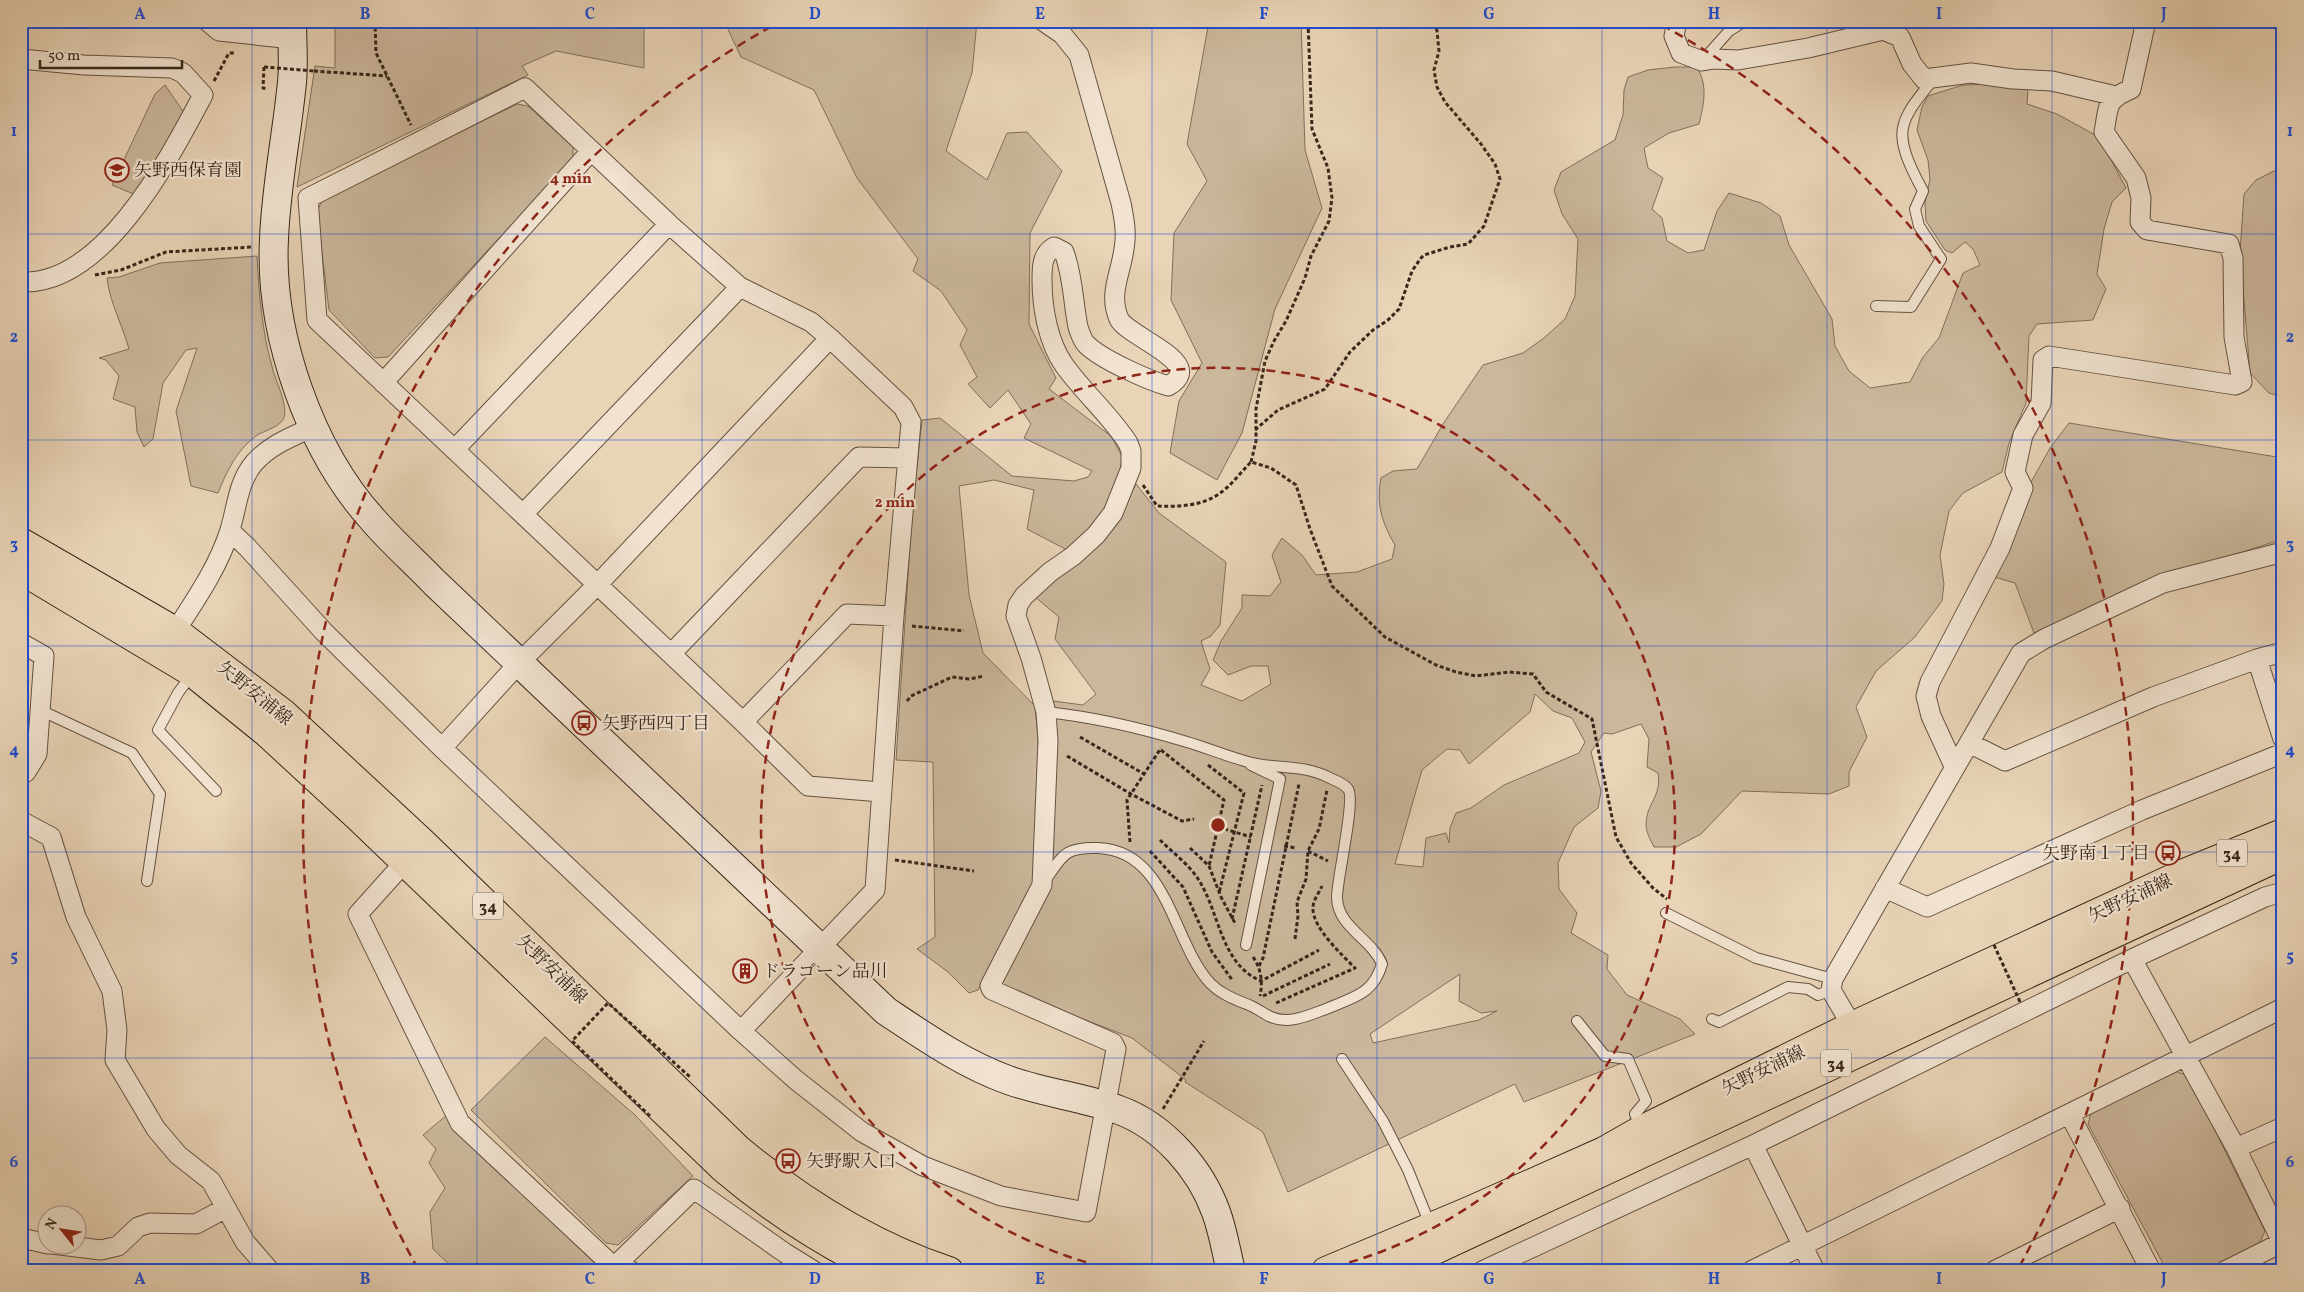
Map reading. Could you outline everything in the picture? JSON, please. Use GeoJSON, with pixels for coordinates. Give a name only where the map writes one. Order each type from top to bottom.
{"type":"FeatureCollection","features":[{"type":"Feature","properties":{"kind":"main road","name":"矢野安浦線"},"geometry":{"type":"LineString","coordinates":[[22,543],[168,642],[284,714],[423,843],[738,1149],[767,1174],[830,1217],[898,1252],[949,1271]]}},
{"type":"Feature","properties":{"kind":"main road","name":"矢野安浦線"},"geometry":{"type":"LineString","coordinates":[[21,570],[168,642],[193,673],[267,733],[722,1167],[784,1216],[818,1238],[882,1271]]}},
{"type":"Feature","properties":{"kind":"main road","name":"矢野安浦線"},"geometry":{"type":"LineString","coordinates":[[1326,1271],[1432,1228],[1604,1151],[1641,1130],[1852,1026],[2182,874],[2283,833]]}},
{"type":"Feature","properties":{"kind":"main road","name":"矢野安浦線"},"geometry":{"type":"LineString","coordinates":[[1390,1271],[2283,855]]}},
{"type":"Feature","properties":{"kind":"street"},"geometry":{"type":"LineString","coordinates":[[207,21],[219,31],[292,30],[292,81],[274,240],[274,272],[279,313],[287,350],[312,427],[334,466],[373,521],[519,663],[886,1012],[954,1055],[1008,1080],[1120,1110],[1150,1126],[1183,1156],[1208,1195],[1216,1212],[1231,1271]]}},
{"type":"Feature","properties":{"kind":"street"},"geometry":{"type":"LineString","coordinates":[[230,531],[247,547],[324,632],[442,748],[741,1031],[796,1080],[862,1132],[923,1166],[1001,1196],[1086,1212],[1116,1049],[1113,1043],[992,990],[990,986],[1042,885],[1048,741],[1046,712],[1031,658],[1016,616],[1018,605],[1024,596],[1043,578],[1096,536],[1113,514],[1131,468],[1131,451],[1128,443],[1064,365],[1054,344],[1042,295],[1042,263],[1046,251],[1054,246],[1064,252],[1068,263],[1078,329],[1084,343],[1092,350],[1156,383],[1168,386],[1176,382],[1180,374],[1179,366],[1174,358],[1125,328],[1120,319],[1114,296],[1115,283],[1124,249],[1125,226],[1122,203],[1079,56],[1062,34],[1043,21]]}},
{"type":"Feature","properties":{"kind":"street"},"geometry":{"type":"LineString","coordinates":[[1677,21],[1674,36],[1681,53],[1702,61],[1714,59],[1738,60],[1808,48],[1883,30],[1900,37],[1912,64],[1924,79],[1971,73],[2013,79],[2052,81],[2116,96]]}},
{"type":"Feature","properties":{"kind":"street"},"geometry":{"type":"LineString","coordinates":[[1954,766],[1931,716],[1926,696],[1930,682],[2000,548],[2023,488],[2015,472],[2023,435],[2041,403],[2042,360],[2048,356],[2235,385],[2242,382],[2234,337],[2233,258],[2229,244],[2147,230],[2140,222],[2141,198],[2136,178],[2104,132],[2110,102],[2116,96],[2131,89],[2146,21]]}},
{"type":"Feature","properties":{"kind":"street"},"geometry":{"type":"LineString","coordinates":[[21,59],[84,65],[172,68],[183,73],[204,95],[165,166],[132,212],[98,248],[61,275],[35,283],[21,282]]}},
{"type":"Feature","properties":{"kind":"street"},"geometry":{"type":"LineString","coordinates":[[741,1031],[875,890],[910,422],[902,407],[830,338],[811,322],[740,287],[669,224],[525,88],[308,198],[317,320],[524,513],[808,786],[881,792]]}},
{"type":"Feature","properties":{"kind":"street"},"geometry":{"type":"LineString","coordinates":[[383,383],[591,151]]}},
{"type":"Feature","properties":{"kind":"street"},"geometry":{"type":"LineString","coordinates":[[454,449],[669,224]]}},
{"type":"Feature","properties":{"kind":"street"},"geometry":{"type":"LineString","coordinates":[[524,513],[740,287]]}},
{"type":"Feature","properties":{"kind":"street"},"geometry":{"type":"LineString","coordinates":[[442,748],[519,663],[598,584],[830,338]]}},
{"type":"Feature","properties":{"kind":"street"},"geometry":{"type":"LineString","coordinates":[[168,642],[202,591],[230,531],[238,491],[254,464],[272,446],[312,427]]}},
{"type":"Feature","properties":{"kind":"street"},"geometry":{"type":"LineString","coordinates":[[671,654],[859,456],[907,458]]}},
{"type":"Feature","properties":{"kind":"street"},"geometry":{"type":"LineString","coordinates":[[1852,1026],[1832,985],[1954,766],[2021,653],[2044,639],[2163,583],[2283,552]]}},
{"type":"Feature","properties":{"kind":"street"},"geometry":{"type":"LineString","coordinates":[[743,722],[847,614],[894,620]]}},
{"type":"Feature","properties":{"kind":"street"},"geometry":{"type":"LineString","coordinates":[[21,643],[44,656],[37,754],[26,772],[21,774]]}},
{"type":"Feature","properties":{"kind":"street"},"geometry":{"type":"LineString","coordinates":[[1969,743],[2005,761],[2153,697],[2257,659],[2283,652]]}},
{"type":"Feature","properties":{"kind":"street"},"geometry":{"type":"LineString","coordinates":[[2257,659],[2283,738]]}},
{"type":"Feature","properties":{"kind":"street"},"geometry":{"type":"LineString","coordinates":[[1885,888],[1927,908],[2142,810],[2283,753]]}},
{"type":"Feature","properties":{"kind":"street"},"geometry":{"type":"LineString","coordinates":[[21,822],[51,837],[76,917],[112,991],[117,1030],[115,1060],[156,1129],[178,1156],[211,1181],[245,1242],[270,1271]]}},
{"type":"Feature","properties":{"kind":"street"},"geometry":{"type":"LineString","coordinates":[[423,843],[358,914],[460,1123],[622,1269],[694,1190],[784,1253],[814,1271]]}},
{"type":"Feature","properties":{"kind":"street"},"geometry":{"type":"LineString","coordinates":[[1482,1271],[1753,1145],[2132,959],[2283,892]]}},
{"type":"Feature","properties":{"kind":"street"},"geometry":{"type":"LineString","coordinates":[[2132,959],[2236,1148],[2282,1242],[2225,1271]]}},
{"type":"Feature","properties":{"kind":"street"},"geometry":{"type":"LineString","coordinates":[[1751,1271],[2070,1115],[2283,1008]]}},
{"type":"Feature","properties":{"kind":"street"},"geometry":{"type":"LineString","coordinates":[[2070,1115],[2120,1208],[2151,1271]]}},
{"type":"Feature","properties":{"kind":"street"},"geometry":{"type":"LineString","coordinates":[[2236,1148],[2283,1127]]}},
{"type":"Feature","properties":{"kind":"street"},"geometry":{"type":"LineString","coordinates":[[1753,1145],[1815,1271]]}},
{"type":"Feature","properties":{"kind":"street"},"geometry":{"type":"LineString","coordinates":[[88,1248],[101,1250],[118,1246],[138,1227],[150,1223],[196,1224],[226,1208]]}},
{"type":"Feature","properties":{"kind":"street"},"geometry":{"type":"LineString","coordinates":[[1994,1271],[2120,1208]]}},
{"type":"Feature","properties":{"kind":"street"},"geometry":{"type":"LineString","coordinates":[[21,1238],[38,1242]]}},
{"type":"Feature","properties":{"kind":"lane"},"geometry":{"type":"LineString","coordinates":[[1702,61],[1729,32],[1745,21]]}},
{"type":"Feature","properties":{"kind":"lane"},"geometry":{"type":"LineString","coordinates":[[1876,306],[1911,307],[1941,259],[1919,226],[1915,209],[1922,191],[1907,161],[1903,128],[1911,111],[1934,77]]}},
{"type":"Feature","properties":{"kind":"lane"},"geometry":{"type":"LineString","coordinates":[[193,673],[178,693],[158,730],[216,791]]}},
{"type":"Feature","properties":{"kind":"lane"},"geometry":{"type":"LineString","coordinates":[[40,710],[132,753],[160,794],[147,882]]}},
{"type":"Feature","properties":{"kind":"lane"},"geometry":{"type":"LineString","coordinates":[[1042,885],[1064,854],[1077,847],[1117,850],[1132,858],[1146,871],[1161,892],[1190,952],[1210,983],[1220,992],[1272,1018],[1302,1018],[1356,996],[1373,985],[1382,964],[1378,954],[1349,926],[1340,913],[1336,898],[1350,794],[1348,789],[1321,773],[1301,767],[1249,762],[1168,737],[1072,715],[1046,712]]}},
{"type":"Feature","properties":{"kind":"lane"},"geometry":{"type":"LineString","coordinates":[[1246,945],[1280,779],[1252,766],[1249,762]]}},
{"type":"Feature","properties":{"kind":"lane"},"geometry":{"type":"LineString","coordinates":[[1666,913],[1756,958],[1832,985]]}},
{"type":"Feature","properties":{"kind":"lane"},"geometry":{"type":"LineString","coordinates":[[1712,1019],[1718,1022],[1788,987],[1808,989],[1818,995],[1832,985]]}},
{"type":"Feature","properties":{"kind":"lane"},"geometry":{"type":"LineString","coordinates":[[1578,1021],[1605,1056],[1628,1058],[1646,1101],[1635,1114],[1641,1130]]}},
{"type":"Feature","properties":{"kind":"lane"},"geometry":{"type":"LineString","coordinates":[[1342,1059],[1383,1121],[1408,1170],[1432,1228]]}},
{"type":"Feature","properties":{"kind":"path"},"geometry":{"type":"LineString","coordinates":[[375,21],[376,53],[419,142]]}},
{"type":"Feature","properties":{"kind":"path"},"geometry":{"type":"LineString","coordinates":[[1131,468],[1157,506],[1176,506],[1212,499],[1225,490],[1251,462],[1256,441],[1256,409],[1265,361],[1286,321],[1305,278],[1310,256],[1329,221],[1332,198],[1328,168],[1312,129],[1308,21]]}},
{"type":"Feature","properties":{"kind":"path"},"geometry":{"type":"LineString","coordinates":[[1255,430],[1278,410],[1325,389],[1350,352],[1399,309],[1412,271],[1424,255],[1468,244],[1484,226],[1495,199],[1500,179],[1495,164],[1486,150],[1445,102],[1437,87],[1434,70],[1439,51],[1434,21]]}},
{"type":"Feature","properties":{"kind":"path"},"geometry":{"type":"LineString","coordinates":[[220,70],[229,53],[239,53]]}},
{"type":"Feature","properties":{"kind":"path"},"geometry":{"type":"LineString","coordinates":[[264,67],[388,76]]}},
{"type":"Feature","properties":{"kind":"path"},"geometry":{"type":"LineString","coordinates":[[68,270],[80,276],[103,275],[166,252],[262,246]]}},
{"type":"Feature","properties":{"kind":"path"},"geometry":{"type":"LineString","coordinates":[[1251,462],[1271,468],[1296,485],[1332,586],[1385,637],[1436,665],[1456,672],[1476,676],[1510,672],[1533,674],[1546,692],[1592,720],[1616,837],[1631,863],[1653,888],[1671,902]]}},
{"type":"Feature","properties":{"kind":"path"},"geometry":{"type":"LineString","coordinates":[[21,511],[26,514]]}},
{"type":"Feature","properties":{"kind":"path"},"geometry":{"type":"LineString","coordinates":[[894,620],[964,631]]}},
{"type":"Feature","properties":{"kind":"path"},"geometry":{"type":"LineString","coordinates":[[886,729],[911,696],[952,677],[969,679],[984,676]]}},
{"type":"Feature","properties":{"kind":"path"},"geometry":{"type":"LineString","coordinates":[[1080,737],[1144,774]]}},
{"type":"Feature","properties":{"kind":"path"},"geometry":{"type":"LineString","coordinates":[[1132,858],[1127,800],[1168,737]]}},
{"type":"Feature","properties":{"kind":"path"},"geometry":{"type":"LineString","coordinates":[[1160,749],[1224,800],[1209,866]]}},
{"type":"Feature","properties":{"kind":"path"},"geometry":{"type":"LineString","coordinates":[[1068,756],[1131,794],[1182,821],[1194,819]]}},
{"type":"Feature","properties":{"kind":"path"},"geometry":{"type":"LineString","coordinates":[[1207,764],[1244,793],[1219,894]]}},
{"type":"Feature","properties":{"kind":"path"},"geometry":{"type":"LineString","coordinates":[[1295,938],[1298,916],[1297,902],[1307,874],[1308,852],[1318,829],[1330,778]]}},
{"type":"Feature","properties":{"kind":"path"},"geometry":{"type":"LineString","coordinates":[[1232,919],[1263,780]]}},
{"type":"Feature","properties":{"kind":"path"},"geometry":{"type":"LineString","coordinates":[[1260,966],[1300,784]]}},
{"type":"Feature","properties":{"kind":"path"},"geometry":{"type":"LineString","coordinates":[[1160,840],[1200,881],[1227,947],[1243,970],[1252,977],[1261,981],[1319,950]]}},
{"type":"Feature","properties":{"kind":"path"},"geometry":{"type":"LineString","coordinates":[[1308,852],[1326,861],[1341,864]]}},
{"type":"Feature","properties":{"kind":"path"},"geometry":{"type":"LineString","coordinates":[[877,858],[974,871]]}},
{"type":"Feature","properties":{"kind":"path"},"geometry":{"type":"LineString","coordinates":[[1260,1011],[1355,968],[1324,932],[1314,917],[1312,906],[1324,880]]}},
{"type":"Feature","properties":{"kind":"path"},"geometry":{"type":"LineString","coordinates":[[1994,945],[2021,1004]]}},
{"type":"Feature","properties":{"kind":"path"},"geometry":{"type":"LineString","coordinates":[[650,1116],[572,1041],[608,1003],[690,1077]]}},
{"type":"Feature","properties":{"kind":"path"},"geometry":{"type":"LineString","coordinates":[[1159,1116],[1204,1041]]}},
{"type":"Feature","properties":{"kind":"shaded area"},"geometry":{"type":"Polygon","coordinates":[[[335,21],[644,21],[644,68],[556,51],[522,66],[528,75],[297,187],[315,66],[335,68],[335,21]]]}},
{"type":"Feature","properties":{"kind":"shaded area"},"geometry":{"type":"Polygon","coordinates":[[[724,21],[977,21],[972,73],[946,151],[987,180],[1007,133],[1027,132],[1062,171],[1030,233],[1029,324],[1056,378],[1049,389],[1111,436],[1122,456],[1119,480],[1097,525],[1067,550],[1027,529],[1034,490],[994,480],[959,486],[969,595],[983,653],[1035,706],[1040,761],[1032,890],[978,990],[969,993],[948,972],[917,949],[935,937],[933,762],[896,760],[912,514],[922,420],[940,418],[1012,476],[1074,481],[1088,477],[1092,471],[1024,438],[1031,424],[1008,390],[990,408],[968,384],[977,377],[960,345],[967,330],[941,291],[913,271],[918,259],[857,178],[814,90],[741,57],[724,21]]]}},
{"type":"Feature","properties":{"kind":"shaded area"},"geometry":{"type":"Polygon","coordinates":[[[1209,21],[1301,21],[1305,150],[1322,208],[1275,309],[1242,433],[1217,480],[1170,453],[1179,401],[1202,363],[1171,300],[1174,233],[1207,181],[1187,144],[1209,21]]]}},
{"type":"Feature","properties":{"kind":"shaded area"},"geometry":{"type":"Polygon","coordinates":[[[1697,67],[1704,88],[1699,124],[1669,133],[1644,148],[1648,168],[1663,178],[1652,209],[1662,218],[1667,241],[1688,253],[1704,250],[1717,211],[1729,193],[1761,203],[1780,216],[1789,245],[1832,319],[1835,346],[1849,371],[1870,388],[1910,382],[1923,357],[1939,338],[1963,273],[1980,265],[1973,249],[1965,242],[1952,253],[1945,250],[1926,221],[1925,203],[1930,179],[1928,160],[1917,130],[1922,107],[1928,96],[1963,85],[1995,84],[2028,89],[2027,104],[2057,114],[2099,137],[2126,188],[2112,202],[2104,229],[2097,274],[2106,289],[2093,320],[2037,324],[2029,336],[2026,403],[2009,443],[2002,472],[1963,493],[1949,511],[1940,555],[1944,584],[1942,601],[1915,637],[1876,671],[1856,707],[1867,737],[1849,772],[1849,786],[1829,794],[1742,791],[1701,834],[1676,847],[1654,847],[1646,825],[1648,811],[1656,794],[1659,781],[1658,773],[1647,767],[1649,739],[1641,724],[1612,734],[1604,733],[1591,752],[1601,791],[1598,808],[1574,827],[1558,863],[1559,889],[1577,913],[1571,933],[1608,955],[1607,969],[1627,995],[1680,1019],[1695,1034],[1524,1102],[1515,1084],[1288,1192],[1263,1132],[1185,1082],[1186,1080],[1132,1038],[1003,988],[999,981],[1045,891],[1054,771],[1053,701],[1083,705],[1096,694],[1055,639],[1059,617],[1034,596],[1118,518],[1136,484],[1159,513],[1226,562],[1220,625],[1211,636],[1201,641],[1210,669],[1201,685],[1242,701],[1271,684],[1268,666],[1251,666],[1228,675],[1213,660],[1221,641],[1242,608],[1242,595],[1270,596],[1281,582],[1272,555],[1282,538],[1302,555],[1316,575],[1357,572],[1392,559],[1395,545],[1381,513],[1379,496],[1381,478],[1393,471],[1417,469],[1443,424],[1483,365],[1523,353],[1544,338],[1565,319],[1575,296],[1578,239],[1562,214],[1554,190],[1561,172],[1615,140],[1623,115],[1624,90],[1628,77],[1648,70],[1697,67]],[[1535,694],[1530,712],[1469,764],[1460,750],[1447,749],[1422,770],[1395,864],[1423,867],[1426,838],[1446,833],[1449,843],[1450,828],[1456,813],[1471,808],[1504,785],[1579,753],[1585,742],[1572,718],[1553,711],[1535,694]],[[1460,974],[1370,1034],[1373,1043],[1479,1020],[1497,1011],[1481,1013],[1459,1001],[1460,974]]]}},
{"type":"Feature","properties":{"kind":"shaded area"},"geometry":{"type":"Polygon","coordinates":[[[165,85],[185,114],[136,195],[112,185],[155,94],[165,85]]]}},
{"type":"Feature","properties":{"kind":"shaded area"},"geometry":{"type":"Polygon","coordinates":[[[517,104],[528,106],[573,147],[573,159],[388,357],[375,358],[329,310],[317,212],[322,200],[517,104]]]}},
{"type":"Feature","properties":{"kind":"shaded area"},"geometry":{"type":"Polygon","coordinates":[[[2282,167],[2283,397],[2269,393],[2250,373],[2240,252],[2244,194],[2256,180],[2282,167]]]}},
{"type":"Feature","properties":{"kind":"shaded area"},"geometry":{"type":"Polygon","coordinates":[[[257,256],[260,299],[269,356],[285,410],[280,423],[256,436],[243,448],[229,469],[218,493],[191,486],[176,411],[197,348],[186,350],[163,383],[153,439],[144,447],[137,432],[135,407],[113,399],[119,376],[106,360],[99,358],[129,349],[110,295],[107,278],[119,277],[160,263],[257,256]]]}},
{"type":"Feature","properties":{"kind":"shaded area"},"geometry":{"type":"Polygon","coordinates":[[[2069,423],[2283,458],[2283,539],[2211,562],[2034,633],[2015,583],[1994,577],[2029,486],[2050,448],[2069,423]]]}},
{"type":"Feature","properties":{"kind":"shaded area"},"geometry":{"type":"Polygon","coordinates":[[[545,1037],[635,1115],[693,1176],[618,1245],[606,1243],[471,1110],[545,1037]]]}},
{"type":"Feature","properties":{"kind":"shaded area"},"geometry":{"type":"Polygon","coordinates":[[[2175,1071],[2188,1076],[2265,1231],[2259,1244],[2204,1271],[2167,1271],[2088,1124],[2091,1113],[2175,1071]]]}},
{"type":"Feature","properties":{"kind":"shaded area"},"geometry":{"type":"Polygon","coordinates":[[[447,1115],[460,1135],[603,1271],[456,1271],[433,1249],[430,1212],[445,1188],[429,1163],[436,1149],[423,1135],[447,1115]]]}},
{"type":"Feature","properties":{"kind":"place","name":"矢野西保育園"},"geometry":{"type":"Point","coordinates":[117,170]}},
{"type":"Feature","properties":{"kind":"place","name":"矢野西四丁目"},"geometry":{"type":"Point","coordinates":[584,723]}},
{"type":"Feature","properties":{"kind":"place","name":"矢野南１丁目"},"geometry":{"type":"Point","coordinates":[2168,853]}},
{"type":"Feature","properties":{"kind":"place","name":"ドラゴーン品川"},"geometry":{"type":"Point","coordinates":[745,971]}},
{"type":"Feature","properties":{"kind":"place","name":"矢野駅入口"},"geometry":{"type":"Point","coordinates":[788,1161]}}]}
